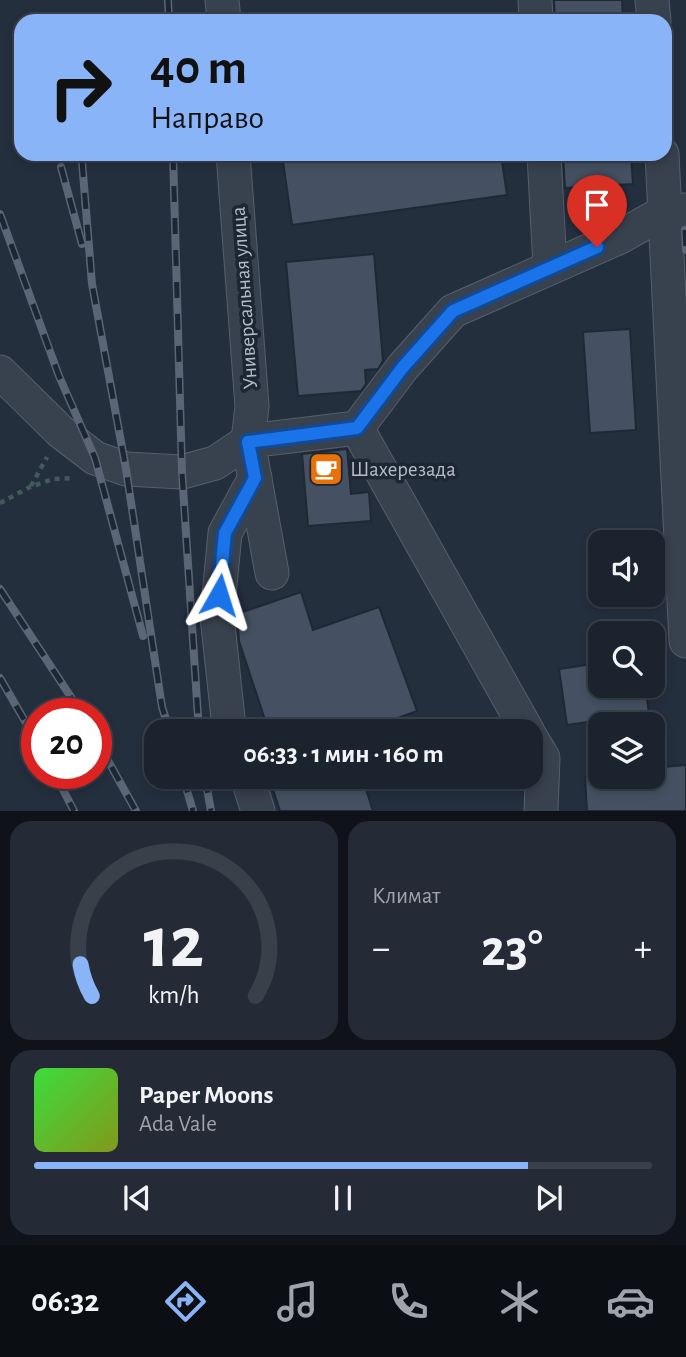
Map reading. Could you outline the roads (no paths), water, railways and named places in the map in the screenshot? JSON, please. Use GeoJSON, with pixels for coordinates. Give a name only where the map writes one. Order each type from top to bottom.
{"type":"FeatureCollection","features":[{"type":"Feature","properties":{"kind":"street","name":"Универсальная улица"},"geometry":{"type":"LineString","coordinates":[[234,161],[252,406],[248,442],[272,573]]}},
{"type":"Feature","properties":{"kind":"street"},"geometry":{"type":"LineString","coordinates":[[544,161],[550,267]]}},
{"type":"Feature","properties":{"kind":"street"},"geometry":{"type":"LineString","coordinates":[[664,161],[676,211],[686,641]]}},
{"type":"Feature","properties":{"kind":"street"},"geometry":{"type":"LineString","coordinates":[[0,372],[61,432],[95,458],[126,469],[182,472],[215,463],[248,442],[357,428],[403,367],[453,311],[676,211]]}},
{"type":"Feature","properties":{"kind":"street"},"geometry":{"type":"LineString","coordinates":[[357,428],[521,719]]}},
{"type":"Feature","properties":{"kind":"street"},"geometry":{"type":"LineString","coordinates":[[228,719],[217,616],[225,533],[255,478]]}},
{"type":"Feature","properties":{"kind":"street"},"geometry":{"type":"LineString","coordinates":[[251,789],[258,811]]}},
{"type":"Feature","properties":{"kind":"street"},"geometry":{"type":"LineString","coordinates":[[541,811],[542,789]]}},
{"type":"Feature","properties":{"kind":"railway"},"geometry":{"type":"LineString","coordinates":[[168,0],[169,14]]}},
{"type":"Feature","properties":{"kind":"railway"},"geometry":{"type":"LineString","coordinates":[[82,161],[92,284],[126,469],[166,719]]}},
{"type":"Feature","properties":{"kind":"railway"},"geometry":{"type":"LineString","coordinates":[[173,161],[182,472],[198,719]]}},
{"type":"Feature","properties":{"kind":"railway"},"geometry":{"type":"LineString","coordinates":[[61,167],[82,244]]}},
{"type":"Feature","properties":{"kind":"railway"},"geometry":{"type":"LineString","coordinates":[[0,214],[59,376],[95,458],[143,636]]}},
{"type":"Feature","properties":{"kind":"railway"},"geometry":{"type":"LineString","coordinates":[[685,230],[686,250]]}},
{"type":"Feature","properties":{"kind":"railway"},"geometry":{"type":"LineString","coordinates":[[0,589],[72,698]]}},
{"type":"Feature","properties":{"kind":"railway"},"geometry":{"type":"LineString","coordinates":[[0,678],[21,714]]}},
{"type":"Feature","properties":{"kind":"railway"},"geometry":{"type":"LineString","coordinates":[[112,768],[136,811]]}},
{"type":"Feature","properties":{"kind":"railway"},"geometry":{"type":"LineString","coordinates":[[63,789],[74,811]]}},
{"type":"Feature","properties":{"kind":"railway"},"geometry":{"type":"LineString","coordinates":[[187,789],[193,811]]}},
{"type":"Feature","properties":{"kind":"railway"},"geometry":{"type":"LineString","coordinates":[[207,789],[211,811]]}},
{"type":"Feature","properties":{"kind":"place","name":"Шахерезада"},"geometry":{"type":"Point","coordinates":[326,469]}}]}
